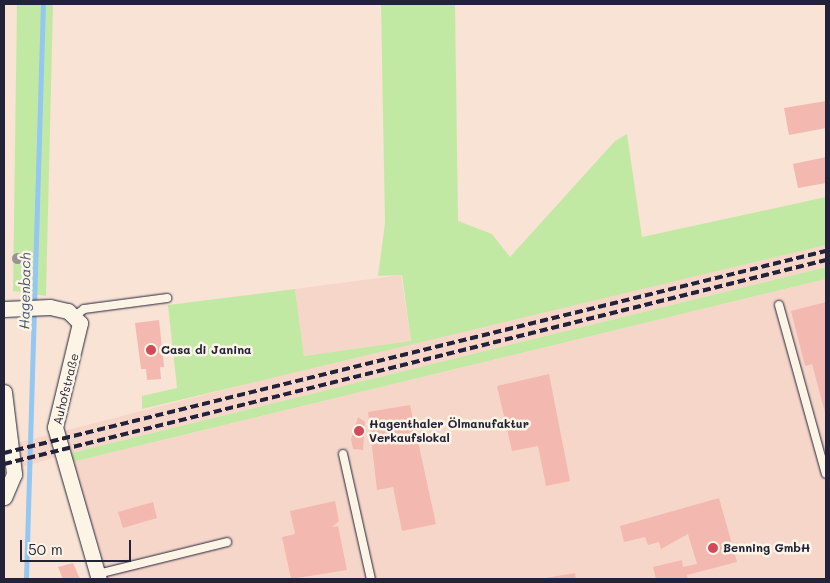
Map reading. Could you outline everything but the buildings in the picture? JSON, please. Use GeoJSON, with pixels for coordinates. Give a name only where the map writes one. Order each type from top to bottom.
{"type":"FeatureCollection","features":[{"type":"Feature","properties":{"kind":"street"},"geometry":{"type":"LineString","coordinates":[[4,309],[28,306],[46,307],[75,316]]}},
{"type":"Feature","properties":{"kind":"street","name":"Auhofstraße"},"geometry":{"type":"LineString","coordinates":[[75,316],[80,338],[55,427],[98,577]]}},
{"type":"Feature","properties":{"kind":"street"},"geometry":{"type":"LineString","coordinates":[[4,392],[14,474],[4,496]]}},
{"type":"Feature","properties":{"kind":"lane"},"geometry":{"type":"LineString","coordinates":[[75,316],[84,309],[167,298]]}},
{"type":"Feature","properties":{"kind":"lane"},"geometry":{"type":"LineString","coordinates":[[780,306],[826,474]]}},
{"type":"Feature","properties":{"kind":"lane"},"geometry":{"type":"LineString","coordinates":[[343,454],[371,579]]}},
{"type":"Feature","properties":{"kind":"lane"},"geometry":{"type":"LineString","coordinates":[[98,577],[226,542]]}},
{"type":"Feature","properties":{"kind":"shaded area"},"geometry":{"type":"Polygon","coordinates":[[[826,245],[826,267],[63,455],[9,471],[4,480],[4,427],[9,445],[405,343],[304,356],[295,289],[401,275],[411,341],[826,245]]]}},
{"type":"Feature","properties":{"kind":"shaded area"},"geometry":{"type":"Polygon","coordinates":[[[826,279],[826,579],[109,579],[72,462],[826,279]]]}},
{"type":"Feature","properties":{"kind":"green space"},"geometry":{"type":"Polygon","coordinates":[[[17,4],[53,4],[46,296],[13,291],[17,4]]]}},
{"type":"Feature","properties":{"kind":"green space"},"geometry":{"type":"Polygon","coordinates":[[[381,4],[455,4],[458,221],[492,234],[510,257],[615,141],[627,134],[642,237],[826,197],[826,245],[142,409],[142,396],[177,388],[168,305],[295,289],[304,356],[411,341],[402,275],[378,276],[385,223],[381,4]]]}},
{"type":"Feature","properties":{"kind":"green space"},"geometry":{"type":"Polygon","coordinates":[[[826,267],[826,279],[72,462],[63,455],[826,267]]]}},
{"type":"Feature","properties":{"kind":"waterway","name":"Hagenbach"},"geometry":{"type":"LineString","coordinates":[[26,579],[43,4]]}},
{"type":"Feature","properties":{"kind":"railway"},"geometry":{"type":"LineString","coordinates":[[4,453],[826,251]]}},
{"type":"Feature","properties":{"kind":"railway"},"geometry":{"type":"LineString","coordinates":[[4,464],[826,260]]}},
{"type":"Feature","properties":{"kind":"place","name":"Casa di Janina"},"geometry":{"type":"Point","coordinates":[151,350]}},
{"type":"Feature","properties":{"kind":"place","name":"Hagenthaler Ölmanufaktur Verkaufslokal"},"geometry":{"type":"Point","coordinates":[359,431]}},
{"type":"Feature","properties":{"kind":"place","name":"Benning GmbH"},"geometry":{"type":"Point","coordinates":[713,548]}}]}
